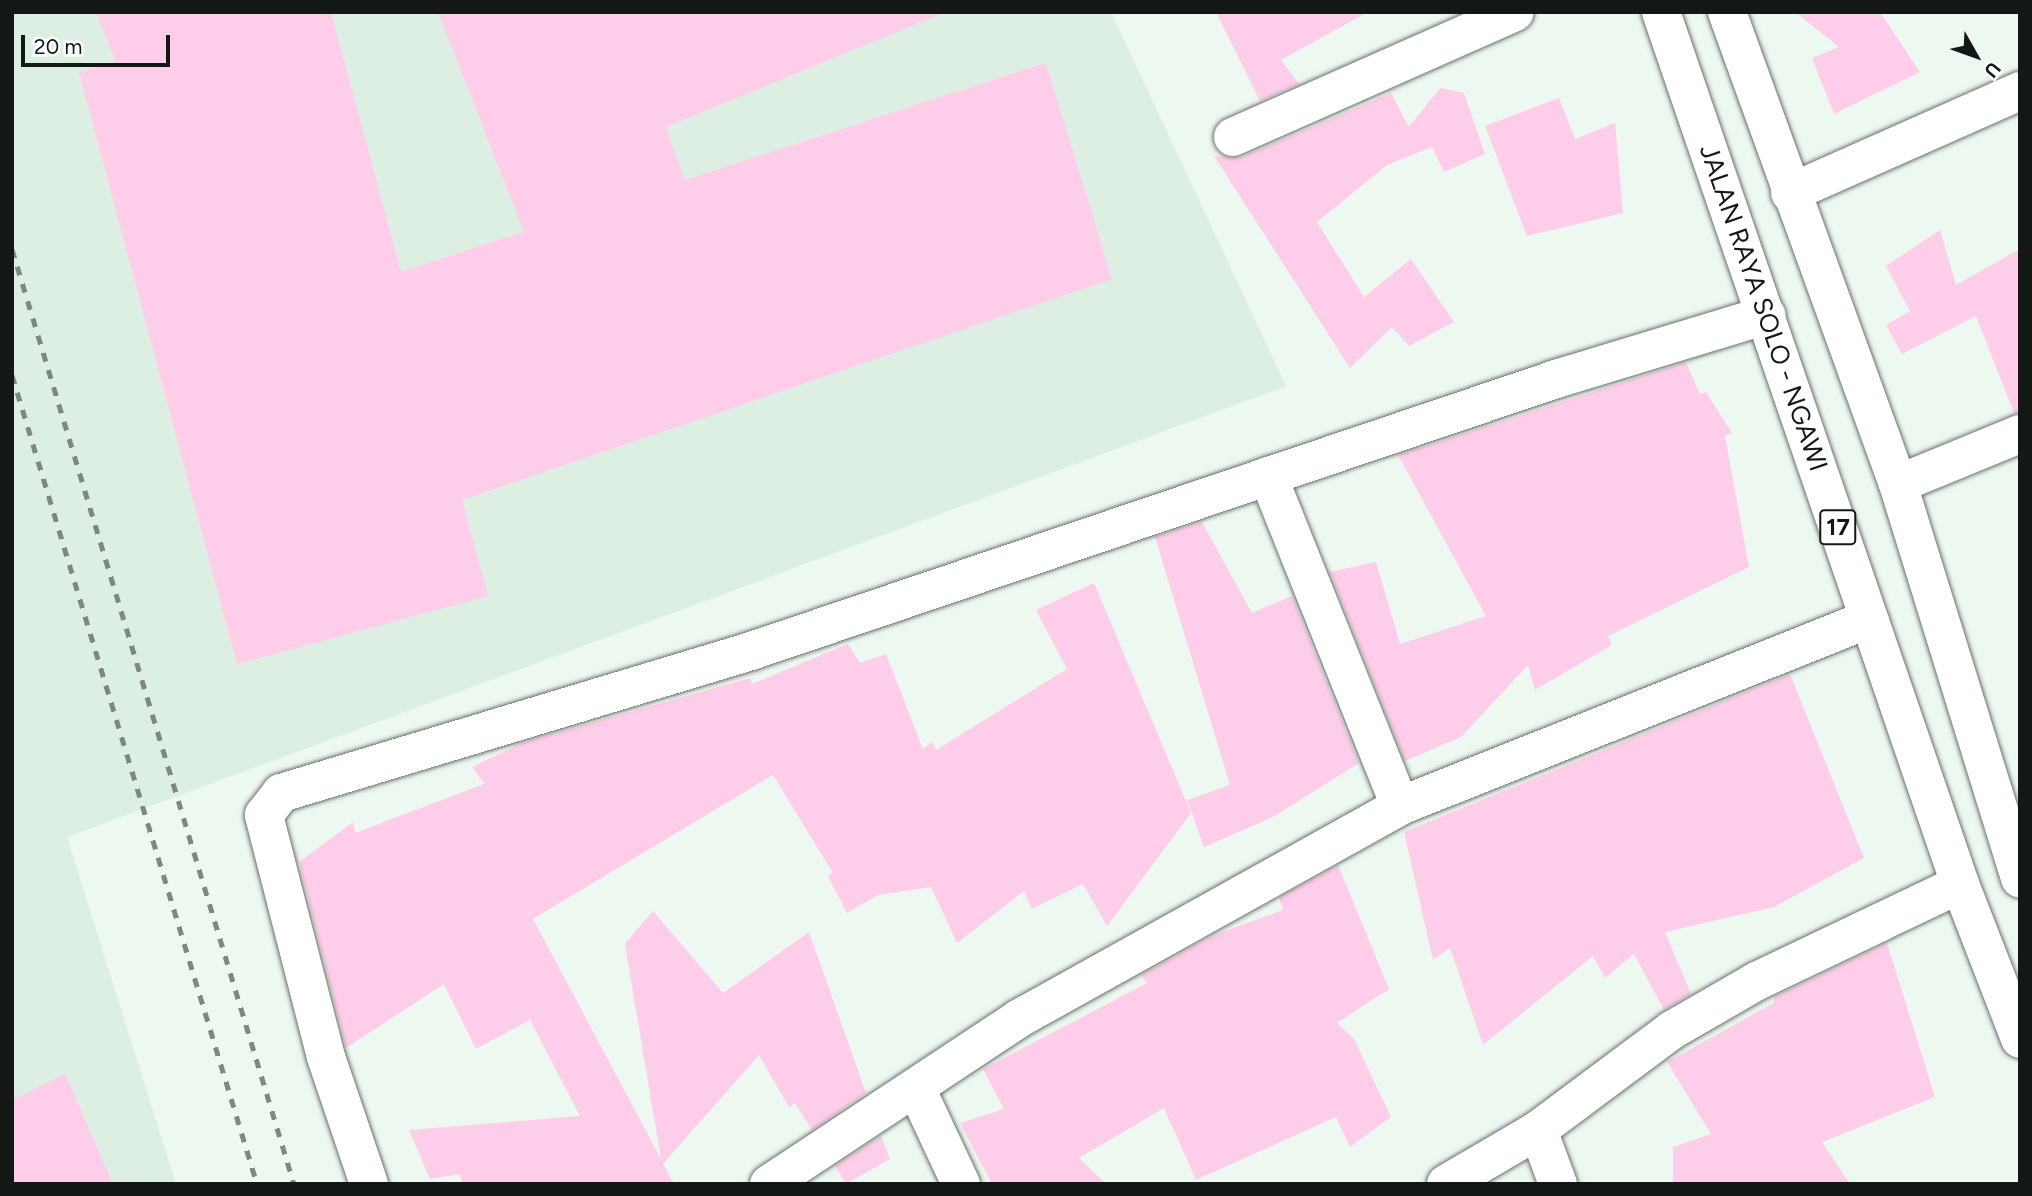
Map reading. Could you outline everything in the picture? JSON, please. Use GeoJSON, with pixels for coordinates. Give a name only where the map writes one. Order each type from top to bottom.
{"type":"FeatureCollection","features":[{"type":"Feature","properties":{"kind":"main road"},"geometry":{"type":"LineString","coordinates":[[1233,137],[1515,12]]}},
{"type":"Feature","properties":{"kind":"main road","name":"JALAN RAYA SOLO - NGAWI"},"geometry":{"type":"LineString","coordinates":[[1661,12],[1960,884],[2020,1039]]}},
{"type":"Feature","properties":{"kind":"main road"},"geometry":{"type":"LineString","coordinates":[[1727,12],[1790,193],[1898,484],[2018,869]]}},
{"type":"Feature","properties":{"kind":"main road"},"geometry":{"type":"LineString","coordinates":[[1790,193],[2020,91]]}},
{"type":"Feature","properties":{"kind":"main road"},"geometry":{"type":"LineString","coordinates":[[369,1184],[326,1057],[264,815],[281,793],[754,650],[1268,476],[1766,315]]}},
{"type":"Feature","properties":{"kind":"main road"},"geometry":{"type":"LineString","coordinates":[[1898,484],[2020,434]]}},
{"type":"Feature","properties":{"kind":"main road"},"geometry":{"type":"LineString","coordinates":[[1268,476],[1400,806]]}},
{"type":"Feature","properties":{"kind":"main road"},"geometry":{"type":"LineString","coordinates":[[769,1184],[1119,960],[1400,806],[1869,619]]}},
{"type":"Feature","properties":{"kind":"main road"},"geometry":{"type":"LineString","coordinates":[[1446,1184],[1538,1130],[1682,1024],[1960,884]]}},
{"type":"Feature","properties":{"kind":"main road"},"geometry":{"type":"LineString","coordinates":[[916,1088],[961,1184]]}},
{"type":"Feature","properties":{"kind":"main road"},"geometry":{"type":"LineString","coordinates":[[1538,1130],[1558,1184]]}},
{"type":"Feature","properties":{"kind":"shaded area"},"geometry":{"type":"Polygon","coordinates":[[[12,12],[1111,12],[1286,386],[67,837],[176,1184],[12,1184],[12,12]]]}},
{"type":"Feature","properties":{"kind":"building"},"geometry":{"type":"Polygon","coordinates":[[[96,12],[331,12],[401,272],[524,232],[438,12],[946,12],[666,127],[685,180],[1046,63],[1112,279],[462,500],[488,596],[237,664],[79,72],[116,62],[96,12]]]}},
{"type":"Feature","properties":{"kind":"building"},"geometry":{"type":"Polygon","coordinates":[[[1216,12],[1368,12],[1281,60],[1299,84],[1260,101],[1216,12]]]}},
{"type":"Feature","properties":{"kind":"building"},"geometry":{"type":"Polygon","coordinates":[[[1795,12],[1880,12],[1920,72],[1834,114],[1812,58],[1839,47],[1795,12]]]}},
{"type":"Feature","properties":{"kind":"building"},"geometry":{"type":"Polygon","coordinates":[[[1440,88],[1464,93],[1485,154],[1444,172],[1432,147],[1387,165],[1317,222],[1364,297],[1411,259],[1454,322],[1409,346],[1392,327],[1350,368],[1214,156],[1242,157],[1391,93],[1409,127],[1440,88]]]}},
{"type":"Feature","properties":{"kind":"building"},"geometry":{"type":"Polygon","coordinates":[[[1559,98],[1575,139],[1615,123],[1623,213],[1527,236],[1485,126],[1559,98]]]}},
{"type":"Feature","properties":{"kind":"building"},"geometry":{"type":"Polygon","coordinates":[[[1940,230],[1956,285],[2020,249],[2020,413],[2014,413],[1976,316],[1902,354],[1886,325],[1910,311],[1886,266],[1940,230]]]}},
{"type":"Feature","properties":{"kind":"building"},"geometry":{"type":"Polygon","coordinates":[[[1686,362],[1700,394],[1706,392],[1732,433],[1725,436],[1749,567],[1608,636],[1612,645],[1535,690],[1528,665],[1461,737],[1405,761],[1330,572],[1376,562],[1400,644],[1486,616],[1398,455],[1686,362]]]}},
{"type":"Feature","properties":{"kind":"building"},"geometry":{"type":"Polygon","coordinates":[[[1202,522],[1252,613],[1292,596],[1359,763],[1273,817],[1204,847],[1187,800],[1230,785],[1155,537],[1202,522]]]}},
{"type":"Feature","properties":{"kind":"building"},"geometry":{"type":"Polygon","coordinates":[[[1094,583],[1191,813],[1107,926],[1083,884],[1032,909],[1024,891],[957,943],[931,887],[878,895],[847,913],[828,876],[833,873],[773,775],[533,919],[661,1159],[625,944],[653,911],[723,993],[809,932],[866,1093],[812,1130],[795,1103],[789,1107],[759,1055],[663,1164],[674,1184],[462,1184],[460,1174],[430,1179],[409,1130],[580,1116],[530,1020],[476,1049],[444,984],[346,1048],[299,862],[353,822],[355,833],[484,784],[472,767],[524,742],[750,678],[752,684],[848,644],[860,663],[886,654],[923,749],[932,742],[936,750],[1067,669],[1036,610],[1094,583]]]}},
{"type":"Feature","properties":{"kind":"building"},"geometry":{"type":"Polygon","coordinates":[[[1790,674],[1864,858],[1774,907],[1665,932],[1691,994],[1664,1010],[1634,954],[1605,978],[1593,956],[1483,1045],[1450,948],[1433,960],[1404,832],[1790,674]]]}},
{"type":"Feature","properties":{"kind":"building"},"geometry":{"type":"Polygon","coordinates":[[[1338,865],[1389,989],[1337,1023],[1354,1039],[1391,1117],[1350,1147],[1336,1117],[1196,1180],[1164,1108],[1079,1158],[1106,1184],[992,1184],[960,1123],[1004,1109],[983,1069],[1147,983],[1141,975],[1212,936],[1283,910],[1279,898],[1338,865]]]}},
{"type":"Feature","properties":{"kind":"building"},"geometry":{"type":"Polygon","coordinates":[[[1887,943],[1935,1097],[1822,1142],[1850,1184],[1673,1184],[1673,1147],[1711,1134],[1667,1062],[1774,1003],[1774,997],[1887,943]]]}},
{"type":"Feature","properties":{"kind":"building"},"geometry":{"type":"Polygon","coordinates":[[[65,1074],[113,1184],[12,1184],[12,1100],[65,1074]]]}},
{"type":"Feature","properties":{"kind":"building"},"geometry":{"type":"Polygon","coordinates":[[[881,1136],[890,1159],[846,1184],[835,1166],[881,1136]]]}},
{"type":"Feature","properties":{"kind":"railway"},"geometry":{"type":"LineString","coordinates":[[12,249],[294,1184]]}},
{"type":"Feature","properties":{"kind":"railway"},"geometry":{"type":"LineString","coordinates":[[12,375],[257,1184]]}}]}
